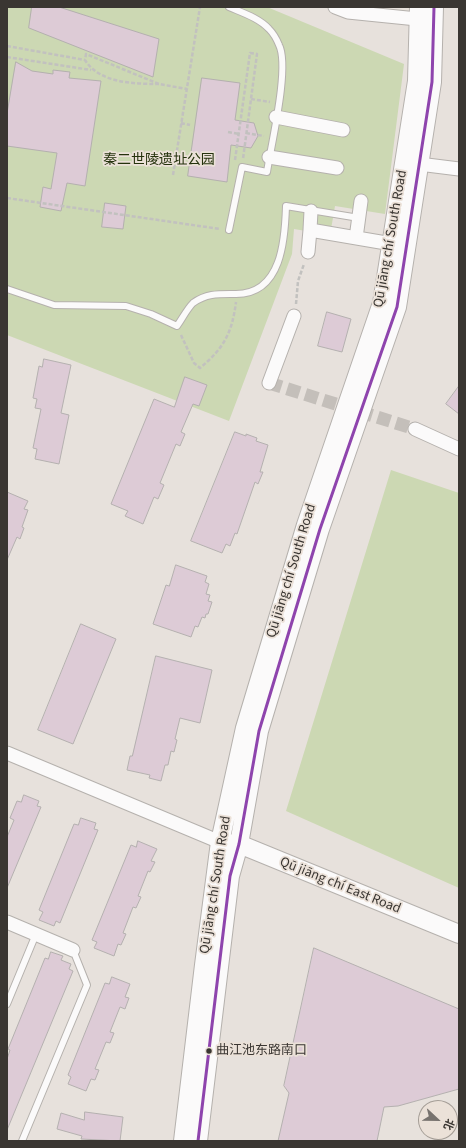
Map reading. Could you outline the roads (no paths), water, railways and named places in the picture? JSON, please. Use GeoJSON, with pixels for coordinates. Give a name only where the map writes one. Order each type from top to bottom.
{"type":"FeatureCollection","features":[{"type":"Feature","properties":{"kind":"main road","name":"Qū jiāng chí South Road"},"geometry":{"type":"LineString","coordinates":[[198,1141],[229,884],[239,844],[259,731],[320,529],[397,307],[432,82],[426,14]]}},
{"type":"Feature","properties":{"kind":"main road","name":"Qū jiāng chí South Road"},"geometry":{"type":"LineString","coordinates":[[183,1141],[220,842],[245,728],[306,525],[382,303],[426,14]]}},
{"type":"Feature","properties":{"kind":"main road","name":"Qū jiāng chí East Road"},"geometry":{"type":"LineString","coordinates":[[220,842],[239,844],[459,934]]}},
{"type":"Feature","properties":{"kind":"street"},"geometry":{"type":"LineString","coordinates":[[335,7],[348,12],[426,14]]}},
{"type":"Feature","properties":{"kind":"street"},"geometry":{"type":"LineString","coordinates":[[276,117],[343,130]]}},
{"type":"Feature","properties":{"kind":"street"},"geometry":{"type":"LineString","coordinates":[[269,157],[337,168]]}},
{"type":"Feature","properties":{"kind":"street"},"geometry":{"type":"LineString","coordinates":[[419,164],[459,169]]}},
{"type":"Feature","properties":{"kind":"street"},"geometry":{"type":"LineString","coordinates":[[356,238],[362,201]]}},
{"type":"Feature","properties":{"kind":"street"},"geometry":{"type":"LineString","coordinates":[[308,252],[312,211]]}},
{"type":"Feature","properties":{"kind":"street"},"geometry":{"type":"LineString","coordinates":[[310,230],[392,244]]}},
{"type":"Feature","properties":{"kind":"street"},"geometry":{"type":"LineString","coordinates":[[269,383],[294,316]]}},
{"type":"Feature","properties":{"kind":"street"},"geometry":{"type":"LineString","coordinates":[[415,428],[459,449]]}},
{"type":"Feature","properties":{"kind":"street"},"geometry":{"type":"LineString","coordinates":[[7,752],[220,842]]}},
{"type":"Feature","properties":{"kind":"street"},"geometry":{"type":"LineString","coordinates":[[7,922],[73,950]]}},
{"type":"Feature","properties":{"kind":"lane"},"geometry":{"type":"LineString","coordinates":[[229,7],[259,21],[269,29],[280,45],[282,56],[282,78],[267,172],[242,167],[229,230]]}},
{"type":"Feature","properties":{"kind":"lane"},"geometry":{"type":"LineString","coordinates":[[7,289],[54,305],[126,306],[151,314],[177,326],[192,304],[202,297],[216,293],[237,294],[250,292],[263,285],[273,274],[283,248],[286,206],[359,218]]}},
{"type":"Feature","properties":{"kind":"lane"},"geometry":{"type":"LineString","coordinates":[[7,1004],[36,934]]}},
{"type":"Feature","properties":{"kind":"lane"},"geometry":{"type":"LineString","coordinates":[[22,1141],[87,985],[73,950]]}},
{"type":"Feature","properties":{"kind":"tunnel"},"geometry":{"type":"LineString","coordinates":[[269,383],[415,429]]}},
{"type":"Feature","properties":{"kind":"place","name":"曲江池东路南口"},"geometry":{"type":"Point","coordinates":[209,1051]}},
{"type":"Feature","properties":{"kind":"park label","name":"秦二世陵遗址公园"},"geometry":{"type":"Point","coordinates":[159,161]}}]}
